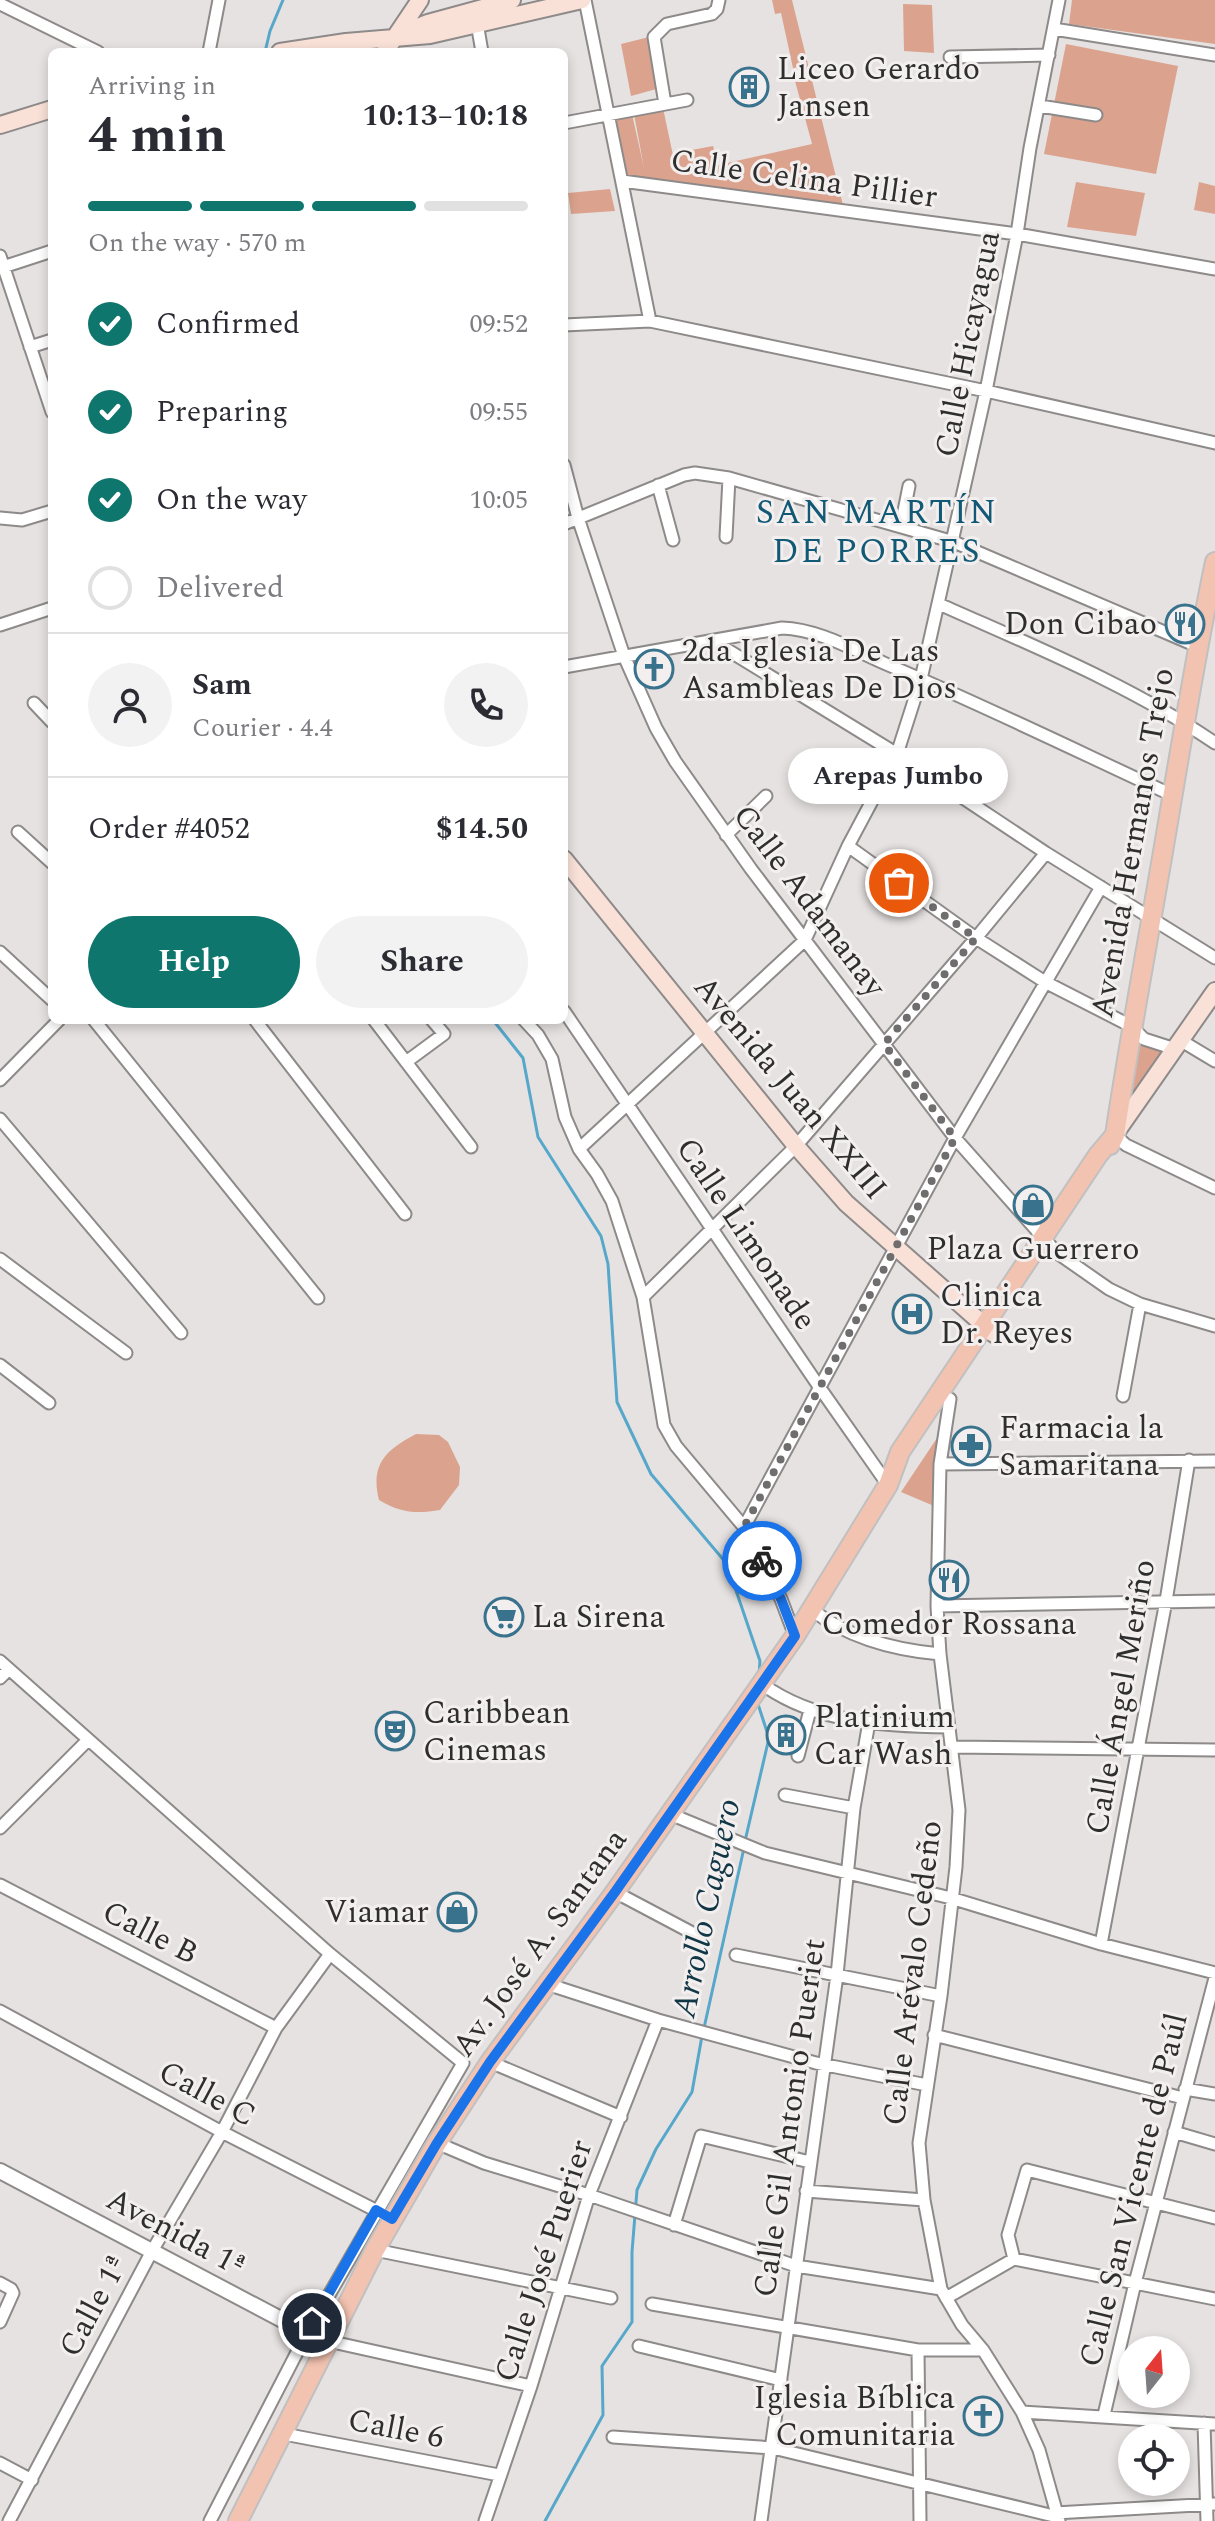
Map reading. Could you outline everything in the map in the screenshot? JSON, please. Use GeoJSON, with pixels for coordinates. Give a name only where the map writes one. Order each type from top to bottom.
{"type":"FeatureCollection","features":[{"type":"Feature","properties":{"kind":"main road"},"geometry":{"type":"LineString","coordinates":[[389,45],[420,0]]}},
{"type":"Feature","properties":{"kind":"main road"},"geometry":{"type":"LineString","coordinates":[[389,45],[428,23],[512,0]]}},
{"type":"Feature","properties":{"kind":"main road"},"geometry":{"type":"LineString","coordinates":[[309,48],[389,45],[583,0]]}},
{"type":"Feature","properties":{"kind":"main road"},"geometry":{"type":"LineString","coordinates":[[0,125],[48,110]]}},
{"type":"Feature","properties":{"kind":"main road","name":"Avenida Hermanos Trejo"},"geometry":{"type":"LineString","coordinates":[[1115,1135],[1197,646],[1215,562]]}},
{"type":"Feature","properties":{"kind":"main road","name":"Avenida Juan XXIII"},"geometry":{"type":"LineString","coordinates":[[568,864],[796,1146],[846,1203],[989,1331]]}},
{"type":"Feature","properties":{"kind":"main road"},"geometry":{"type":"LineString","coordinates":[[888,1485],[900,1452],[989,1331],[1048,1243],[1098,1155],[1215,991]]}},
{"type":"Feature","properties":{"kind":"main road"},"geometry":{"type":"LineString","coordinates":[[888,1485],[950,1399],[989,1331]]}},
{"type":"Feature","properties":{"kind":"main road","name":"Av. José A. Santana"},"geometry":{"type":"LineString","coordinates":[[239,2521],[375,2250],[384,2215],[437,2143],[490,2062],[761,1686],[812,1610],[888,1485]]}},
{"type":"Feature","properties":{"kind":"street"},"geometry":{"type":"LineString","coordinates":[[210,48],[219,0]]}},
{"type":"Feature","properties":{"kind":"street"},"geometry":{"type":"LineString","coordinates":[[583,0],[650,321]]}},
{"type":"Feature","properties":{"kind":"street"},"geometry":{"type":"LineString","coordinates":[[665,104],[654,37],[667,24],[712,14],[719,0]]}},
{"type":"Feature","properties":{"kind":"street","name":"Calle Hicayagua"},"geometry":{"type":"LineString","coordinates":[[579,1149],[805,940],[848,846],[897,754],[921,679],[954,542],[1017,234],[1059,0]]}},
{"type":"Feature","properties":{"kind":"street"},"geometry":{"type":"LineString","coordinates":[[0,4],[90,48]]}},
{"type":"Feature","properties":{"kind":"street"},"geometry":{"type":"LineString","coordinates":[[477,23],[481,48]]}},
{"type":"Feature","properties":{"kind":"street"},"geometry":{"type":"LineString","coordinates":[[1054,29],[1215,55]]}},
{"type":"Feature","properties":{"kind":"street"},"geometry":{"type":"LineString","coordinates":[[950,57],[1049,55]]}},
{"type":"Feature","properties":{"kind":"street"},"geometry":{"type":"LineString","coordinates":[[568,122],[687,100]]}},
{"type":"Feature","properties":{"kind":"street"},"geometry":{"type":"LineString","coordinates":[[1040,106],[1096,115]]}},
{"type":"Feature","properties":{"kind":"street","name":"Calle Celina Pillier"},"geometry":{"type":"LineString","coordinates":[[622,181],[1017,234],[1215,269]]}},
{"type":"Feature","properties":{"kind":"street"},"geometry":{"type":"LineString","coordinates":[[48,252],[2,261],[48,400]]}},
{"type":"Feature","properties":{"kind":"street"},"geometry":{"type":"LineString","coordinates":[[568,325],[650,321],[986,391],[1215,443]]}},
{"type":"Feature","properties":{"kind":"street"},"geometry":{"type":"LineString","coordinates":[[30,347],[48,341]]}},
{"type":"Feature","properties":{"kind":"street"},"geometry":{"type":"LineString","coordinates":[[568,522],[695,473],[729,478],[954,542],[1197,646]]}},
{"type":"Feature","properties":{"kind":"street"},"geometry":{"type":"LineString","coordinates":[[726,537],[729,478]]}},
{"type":"Feature","properties":{"kind":"street","name":"Calle Adamanay"},"geometry":{"type":"LineString","coordinates":[[568,480],[624,656],[656,728],[726,835],[955,1138],[1048,1243],[1109,1289],[1140,1304],[1215,1326]]}},
{"type":"Feature","properties":{"kind":"street"},"geometry":{"type":"LineString","coordinates":[[658,485],[673,540]]}},
{"type":"Feature","properties":{"kind":"street"},"geometry":{"type":"LineString","coordinates":[[901,526],[909,486]]}},
{"type":"Feature","properties":{"kind":"street"},"geometry":{"type":"LineString","coordinates":[[0,518],[22,520],[48,512]]}},
{"type":"Feature","properties":{"kind":"street"},"geometry":{"type":"LineString","coordinates":[[939,604],[1066,660],[1185,721],[1215,743]]}},
{"type":"Feature","properties":{"kind":"street"},"geometry":{"type":"LineString","coordinates":[[0,625],[48,609]]}},
{"type":"Feature","properties":{"kind":"street"},"geometry":{"type":"LineString","coordinates":[[568,666],[782,628],[796,629],[815,634],[921,679],[1172,795]]}},
{"type":"Feature","properties":{"kind":"street"},"geometry":{"type":"LineString","coordinates":[[713,641],[897,754],[1046,853],[1215,958]]}},
{"type":"Feature","properties":{"kind":"street"},"geometry":{"type":"LineString","coordinates":[[34,703],[48,718]]}},
{"type":"Feature","properties":{"kind":"street"},"geometry":{"type":"LineString","coordinates":[[726,835],[766,796]]}},
{"type":"Feature","properties":{"kind":"street"},"geometry":{"type":"LineString","coordinates":[[18,832],[48,859]]}},
{"type":"Feature","properties":{"kind":"street"},"geometry":{"type":"LineString","coordinates":[[848,846],[976,938],[1045,982],[1131,1026],[1144,1039],[1177,1044],[1215,1061]]}},
{"type":"Feature","properties":{"kind":"street"},"geometry":{"type":"LineString","coordinates":[[643,1297],[796,1146],[1046,853]]}},
{"type":"Feature","properties":{"kind":"street"},"geometry":{"type":"LineString","coordinates":[[744,1527],[955,1138],[1101,887]]}},
{"type":"Feature","properties":{"kind":"street"},"geometry":{"type":"LineString","coordinates":[[0,952],[48,996]]}},
{"type":"Feature","properties":{"kind":"street","name":"Calle Limonade"},"geometry":{"type":"LineString","coordinates":[[568,1017],[888,1485]]}},
{"type":"Feature","properties":{"kind":"street"},"geometry":{"type":"LineString","coordinates":[[2,1075],[55,1024]]}},
{"type":"Feature","properties":{"kind":"street"},"geometry":{"type":"LineString","coordinates":[[97,1024],[318,1298]]}},
{"type":"Feature","properties":{"kind":"street"},"geometry":{"type":"LineString","coordinates":[[258,1024],[405,1214]]}},
{"type":"Feature","properties":{"kind":"street"},"geometry":{"type":"LineString","coordinates":[[377,1024],[471,1147]]}},
{"type":"Feature","properties":{"kind":"street"},"geometry":{"type":"LineString","coordinates":[[406,1062],[444,1034],[435,1024]]}},
{"type":"Feature","properties":{"kind":"street"},"geometry":{"type":"LineString","coordinates":[[528,1024],[552,1059],[565,1117],[579,1149],[612,1201],[643,1297],[664,1425],[676,1446],[744,1527],[781,1599],[795,1636]]}},
{"type":"Feature","properties":{"kind":"street"},"geometry":{"type":"LineString","coordinates":[[0,1119],[181,1333]]}},
{"type":"Feature","properties":{"kind":"street"},"geometry":{"type":"LineString","coordinates":[[1115,1135],[1126,1145],[1215,1188]]}},
{"type":"Feature","properties":{"kind":"street"},"geometry":{"type":"LineString","coordinates":[[0,1259],[126,1353]]}},
{"type":"Feature","properties":{"kind":"street"},"geometry":{"type":"LineString","coordinates":[[1123,1396],[1140,1304]]}},
{"type":"Feature","properties":{"kind":"street"},"geometry":{"type":"LineString","coordinates":[[0,1365],[49,1403]]}},
{"type":"Feature","properties":{"kind":"street","name":"Calle Arévalo Cedeño"},"geometry":{"type":"LineString","coordinates":[[950,1399],[940,1464],[937,1606],[959,1810],[941,1996],[919,2143],[924,2200],[944,2294],[1022,2412],[1039,2450],[1057,2517]]}},
{"type":"Feature","properties":{"kind":"street","name":"Calle Ángel Meriño"},"geometry":{"type":"LineString","coordinates":[[1101,1944],[1139,1750],[1189,1460]]}},
{"type":"Feature","properties":{"kind":"street"},"geometry":{"type":"LineString","coordinates":[[940,1464],[1215,1461]]}},
{"type":"Feature","properties":{"kind":"street"},"geometry":{"type":"LineString","coordinates":[[937,1606],[1215,1601]]}},
{"type":"Feature","properties":{"kind":"street"},"geometry":{"type":"LineString","coordinates":[[812,1610],[829,1622],[866,1639],[913,1652],[940,1654]]}},
{"type":"Feature","properties":{"kind":"street"},"geometry":{"type":"LineString","coordinates":[[0,1678],[4,1665],[330,1954],[463,2063],[384,2215],[307,2333],[210,2521]]}},
{"type":"Feature","properties":{"kind":"street"},"geometry":{"type":"LineString","coordinates":[[761,1686],[810,1710],[869,1722],[949,1727]]}},
{"type":"Feature","properties":{"kind":"street"},"geometry":{"type":"LineString","coordinates":[[798,1756],[810,1710]]}},
{"type":"Feature","properties":{"kind":"street","name":"Calle Gil Antonio Pueriet"},"geometry":{"type":"LineString","coordinates":[[761,2521],[837,1975],[854,1808],[869,1722]]}},
{"type":"Feature","properties":{"kind":"street"},"geometry":{"type":"LineString","coordinates":[[0,1828],[88,1740]]}},
{"type":"Feature","properties":{"kind":"street"},"geometry":{"type":"LineString","coordinates":[[952,1747],[1215,1750]]}},
{"type":"Feature","properties":{"kind":"street"},"geometry":{"type":"LineString","coordinates":[[785,1795],[854,1808]]}},
{"type":"Feature","properties":{"kind":"street"},"geometry":{"type":"LineString","coordinates":[[670,1814],[765,1853],[951,1898],[1215,1975]]}},
{"type":"Feature","properties":{"kind":"street","name":"Calle B"},"geometry":{"type":"LineString","coordinates":[[0,1885],[276,2028]]}},
{"type":"Feature","properties":{"kind":"street"},"geometry":{"type":"LineString","coordinates":[[615,1892],[700,1937]]}},
{"type":"Feature","properties":{"kind":"street","name":"Calle 1ª"},"geometry":{"type":"LineString","coordinates":[[9,2521],[152,2251],[222,2132],[276,2028],[330,1954]]}},
{"type":"Feature","properties":{"kind":"street"},"geometry":{"type":"LineString","coordinates":[[736,1955],[941,1996]]}},
{"type":"Feature","properties":{"kind":"street","name":"Calle San Vicente de Paúl"},"geometry":{"type":"LineString","coordinates":[[1104,2415],[1184,2093],[1211,2007],[1215,1975]]}},
{"type":"Feature","properties":{"kind":"street"},"geometry":{"type":"LineString","coordinates":[[547,1984],[658,2020],[823,2065],[927,2085]]}},
{"type":"Feature","properties":{"kind":"street","name":"Calle C"},"geometry":{"type":"LineString","coordinates":[[0,2011],[222,2132],[384,2215]]}},
{"type":"Feature","properties":{"kind":"street","name":"Calle José Puerier"},"geometry":{"type":"LineString","coordinates":[[485,2521],[531,2386],[589,2195],[658,2020]]}},
{"type":"Feature","properties":{"kind":"street"},"geometry":{"type":"LineString","coordinates":[[934,2035],[1184,2093],[1215,2094]]}},
{"type":"Feature","properties":{"kind":"street"},"geometry":{"type":"LineString","coordinates":[[490,2062],[621,2117]]}},
{"type":"Feature","properties":{"kind":"street"},"geometry":{"type":"LineString","coordinates":[[1174,2132],[1215,2144]]}},
{"type":"Feature","properties":{"kind":"street"},"geometry":{"type":"LineString","coordinates":[[674,2225],[701,2136],[810,2162]]}},
{"type":"Feature","properties":{"kind":"street"},"geometry":{"type":"LineString","coordinates":[[437,2143],[484,2163],[589,2195],[796,2266],[944,2294],[1014,2259],[1215,2299]]}},
{"type":"Feature","properties":{"kind":"street"},"geometry":{"type":"LineString","coordinates":[[1014,2259],[1008,2235],[1027,2170],[1215,2218]]}},
{"type":"Feature","properties":{"kind":"street","name":"Avenida 1ª"},"geometry":{"type":"LineString","coordinates":[[0,2171],[307,2333],[328,2341]]}},
{"type":"Feature","properties":{"kind":"street"},"geometry":{"type":"LineString","coordinates":[[806,2191],[924,2200]]}},
{"type":"Feature","properties":{"kind":"street"},"geometry":{"type":"LineString","coordinates":[[375,2250],[611,2298]]}},
{"type":"Feature","properties":{"kind":"street"},"geometry":{"type":"LineString","coordinates":[[0,2283],[13,2293],[0,2322]]}},
{"type":"Feature","properties":{"kind":"street"},"geometry":{"type":"LineString","coordinates":[[652,2304],[918,2350],[983,2350]]}},
{"type":"Feature","properties":{"kind":"street"},"geometry":{"type":"LineString","coordinates":[[328,2341],[531,2386]]}},
{"type":"Feature","properties":{"kind":"street"},"geometry":{"type":"LineString","coordinates":[[639,2346],[781,2380]]}},
{"type":"Feature","properties":{"kind":"street"},"geometry":{"type":"LineString","coordinates":[[918,2350],[920,2521]]}},
{"type":"Feature","properties":{"kind":"street"},"geometry":{"type":"LineString","coordinates":[[1022,2412],[1210,2423],[1211,2504],[1207,2521]]}},
{"type":"Feature","properties":{"kind":"street","name":"Calle 6"},"geometry":{"type":"LineString","coordinates":[[284,2434],[499,2475]]}},
{"type":"Feature","properties":{"kind":"street"},"geometry":{"type":"LineString","coordinates":[[613,2437],[773,2448],[1057,2517],[1211,2504]]}},
{"type":"Feature","properties":{"kind":"street"},"geometry":{"type":"LineString","coordinates":[[0,2463],[32,2480]]}},
{"type":"Feature","properties":{"kind":"street"},"geometry":{"type":"LineString","coordinates":[[217,2508],[239,2521]]}},
{"type":"Feature","properties":{"kind":"shaded area"},"geometry":{"type":"Polygon","coordinates":[[[772,0],[792,0],[843,205],[627,177],[616,118],[632,114],[644,168],[634,114],[663,108],[674,160],[677,159],[676,153],[713,146],[718,165],[812,144],[795,81],[802,79],[800,67],[793,68],[781,13],[775,14],[772,0]]]}},
{"type":"Feature","properties":{"kind":"shaded area"},"geometry":{"type":"Polygon","coordinates":[[[1072,0],[1215,0],[1215,44],[1069,24],[1072,0]]]}},
{"type":"Feature","properties":{"kind":"shaded area"},"geometry":{"type":"Polygon","coordinates":[[[903,4],[932,5],[934,53],[904,51],[903,4]]]}},
{"type":"Feature","properties":{"kind":"shaded area"},"geometry":{"type":"Polygon","coordinates":[[[649,37],[660,88],[631,96],[621,44],[649,37]]]}},
{"type":"Feature","properties":{"kind":"shaded area"},"geometry":{"type":"Polygon","coordinates":[[[1066,44],[1178,66],[1156,174],[1044,154],[1066,44]]]}},
{"type":"Feature","properties":{"kind":"shaded area"},"geometry":{"type":"Polygon","coordinates":[[[1076,182],[1145,193],[1136,236],[1067,227],[1076,182]]]}},
{"type":"Feature","properties":{"kind":"shaded area"},"geometry":{"type":"Polygon","coordinates":[[[1199,182],[1215,186],[1215,214],[1194,210],[1199,182]]]}},
{"type":"Feature","properties":{"kind":"shaded area"},"geometry":{"type":"Polygon","coordinates":[[[610,189],[615,211],[571,214],[568,193],[610,189]]]}},
{"type":"Feature","properties":{"kind":"shaded area"},"geometry":{"type":"Polygon","coordinates":[[[1134,1029],[1175,1049],[1115,1135],[1134,1029]]]}},
{"type":"Feature","properties":{"kind":"shaded area"},"geometry":{"type":"Polygon","coordinates":[[[941,1432],[934,1464],[934,1506],[901,1492],[941,1432]]]}},
{"type":"Feature","properties":{"kind":"shaded area"},"geometry":{"type":"Polygon","coordinates":[[[416,1434],[439,1435],[448,1442],[460,1467],[459,1485],[440,1510],[409,1511],[379,1500],[377,1477],[383,1460],[396,1446],[416,1434]]]}},
{"type":"Feature","properties":{"kind":"waterway"},"geometry":{"type":"LineString","coordinates":[[266,48],[283,0]]}},
{"type":"Feature","properties":{"kind":"waterway","name":"Arrollo Caguero"},"geometry":{"type":"LineString","coordinates":[[496,1024],[523,1058],[538,1137],[601,1236],[608,1264],[617,1402],[651,1474],[727,1564],[760,1661],[759,1674]]}},
{"type":"Feature","properties":{"kind":"waterway","name":"Arrollo Caguero"},"geometry":{"type":"LineString","coordinates":[[745,1841],[769,1738],[757,1701]]}},
{"type":"Feature","properties":{"kind":"waterway","name":"Arrollo Caguero"},"geometry":{"type":"LineString","coordinates":[[704,2028],[744,1848]]}},
{"type":"Feature","properties":{"kind":"waterway","name":"Arrollo Caguero"},"geometry":{"type":"LineString","coordinates":[[545,2521],[603,2415],[602,2366],[632,2322],[632,2252],[637,2190],[656,2149],[692,2092],[702,2036]]}},
{"type":"Feature","properties":{"kind":"way so far"},"geometry":{"type":"LineString","coordinates":[[762,1561],[744,1527],[955,1138],[884,1044],[976,938],[899,883]]}},
{"type":"Feature","properties":{"kind":"place","name":"Liceo Gerardo Jansen"},"geometry":{"type":"Point","coordinates":[749,87]}},
{"type":"Feature","properties":{"kind":"place","name":"Don Cibao"},"geometry":{"type":"Point","coordinates":[1185,624]}},
{"type":"Feature","properties":{"kind":"place","name":"2da Iglesia De Las Asambleas De Dios"},"geometry":{"type":"Point","coordinates":[654,669]}},
{"type":"Feature","properties":{"kind":"place","name":"Arepas Jumbo"},"geometry":{"type":"Point","coordinates":[899,883]}},
{"type":"Feature","properties":{"kind":"place","name":"Plaza Guerrero"},"geometry":{"type":"Point","coordinates":[1033,1205]}},
{"type":"Feature","properties":{"kind":"place","name":"Clinica Dr. Reyes"},"geometry":{"type":"Point","coordinates":[912,1314]}},
{"type":"Feature","properties":{"kind":"place","name":"Farmacia la Samaritana"},"geometry":{"type":"Point","coordinates":[971,1446]}},
{"type":"Feature","properties":{"kind":"place","name":"Comedor Rossana"},"geometry":{"type":"Point","coordinates":[949,1580]}},
{"type":"Feature","properties":{"kind":"place","name":"La Sirena"},"geometry":{"type":"Point","coordinates":[504,1617]}},
{"type":"Feature","properties":{"kind":"place","name":"Caribbean Cinemas"},"geometry":{"type":"Point","coordinates":[395,1731]}},
{"type":"Feature","properties":{"kind":"place","name":"Platinium Car Wash"},"geometry":{"type":"Point","coordinates":[786,1735]}},
{"type":"Feature","properties":{"kind":"place","name":"Viamar"},"geometry":{"type":"Point","coordinates":[457,1912]}},
{"type":"Feature","properties":{"kind":"place","name":"Iglesia Bíblica Comunitaria"},"geometry":{"type":"Point","coordinates":[983,2416]}},
{"type":"Feature","properties":{"kind":"district","name":"SAN MARTÍN DE PORRES"},"geometry":{"type":"Point","coordinates":[877,532]}},
{"type":"Feature","properties":{"kind":"route"},"geometry":{"type":"LineString","coordinates":[[312,2323],[376,2210],[392,2219],[490,2062],[615,1892],[795,1636],[762,1561]]}}]}
